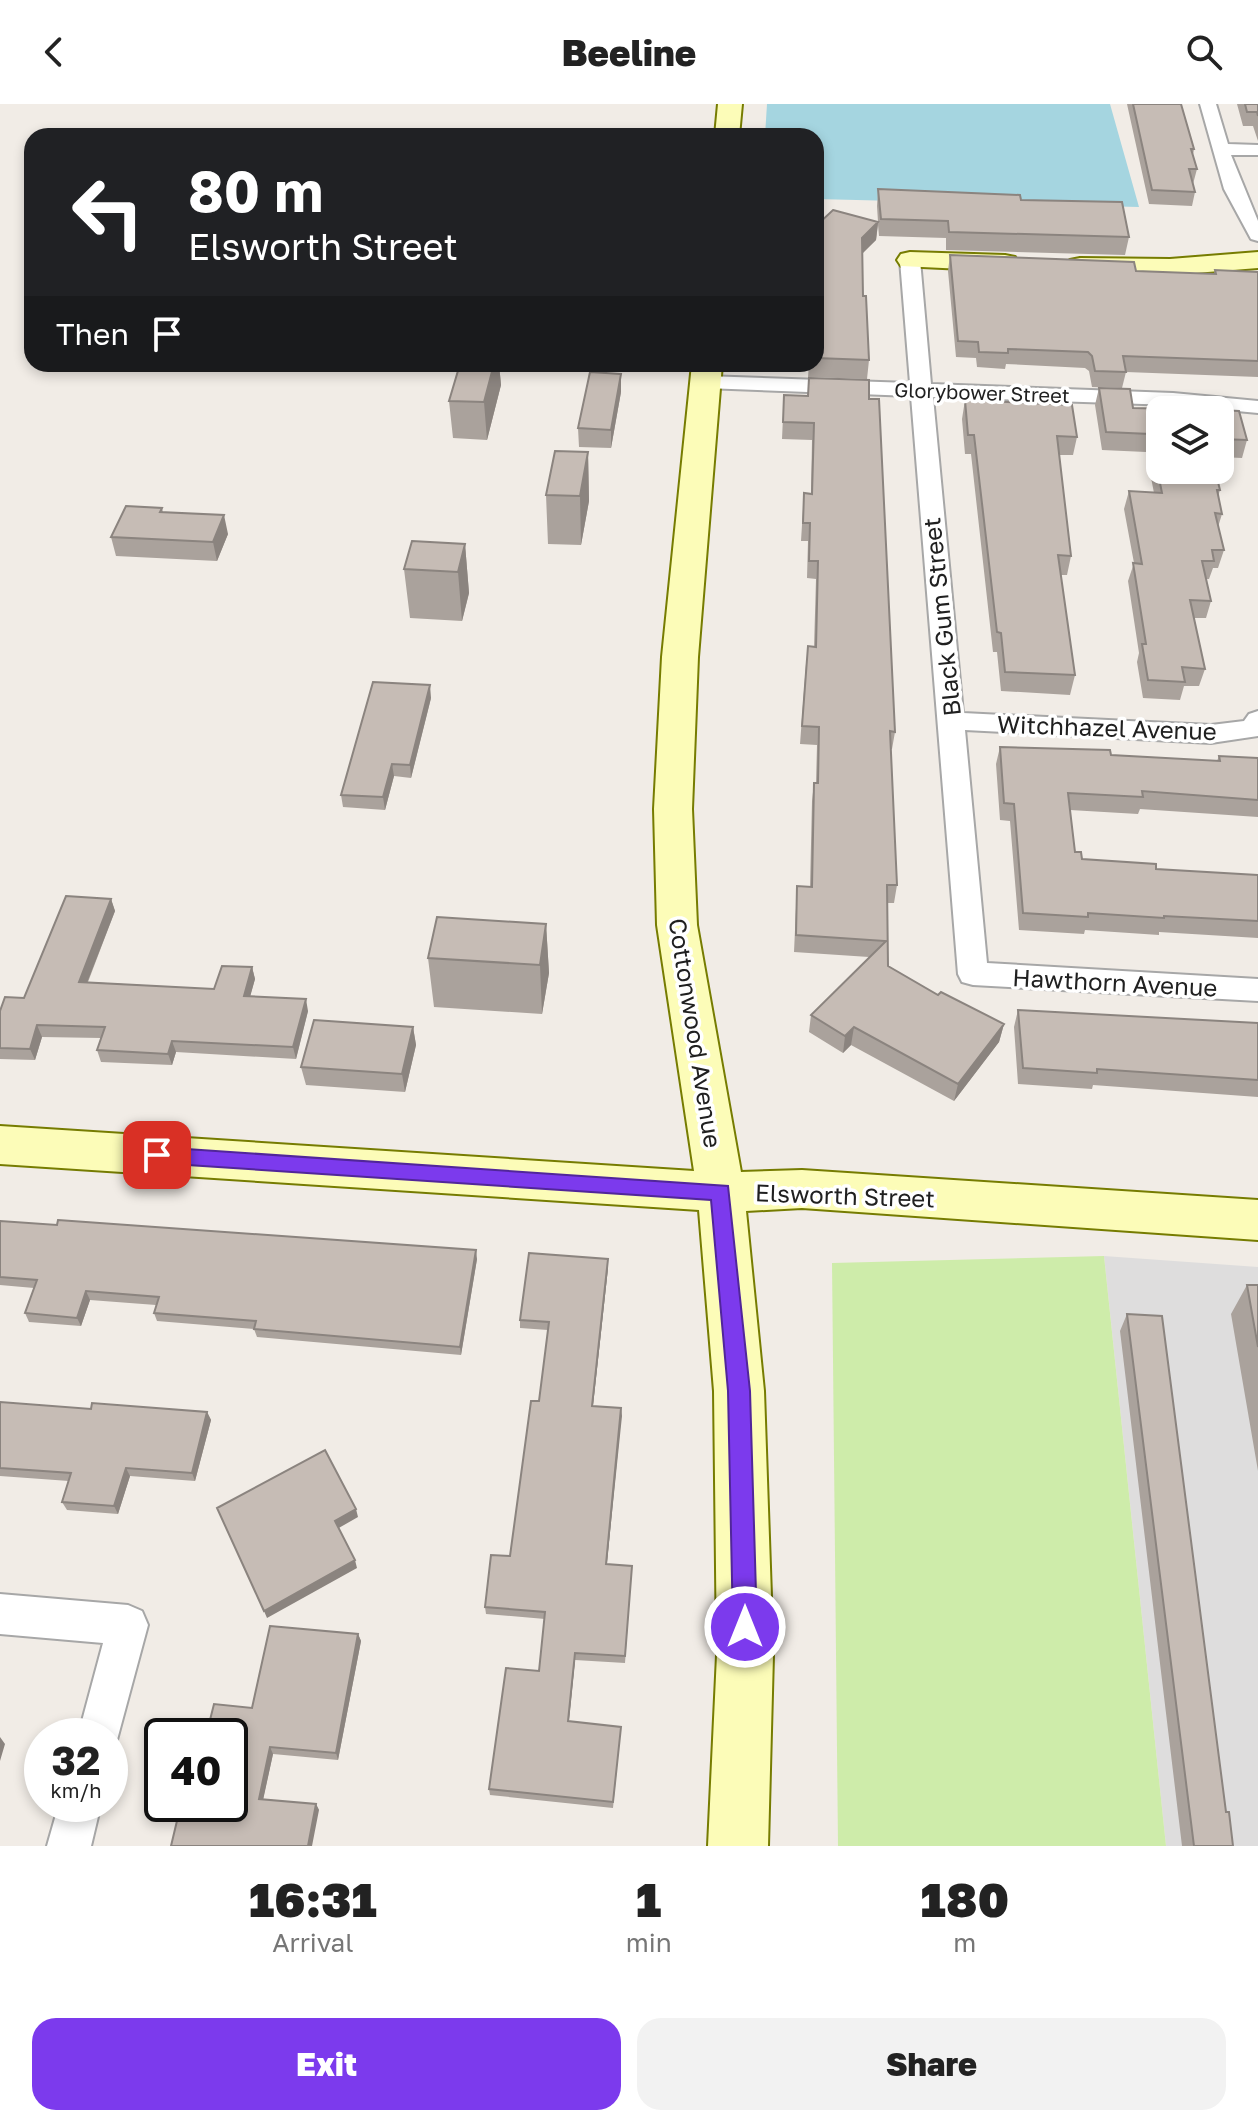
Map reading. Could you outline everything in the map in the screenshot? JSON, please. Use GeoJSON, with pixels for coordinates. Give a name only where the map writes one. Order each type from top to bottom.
{"type":"FeatureCollection","features":[{"type":"Feature","properties":{"kind":"street"},"geometry":{"type":"LineString","coordinates":[[728,128],[730,104]]}},
{"type":"Feature","properties":{"kind":"street"},"geometry":{"type":"LineString","coordinates":[[1208,104],[1238,201],[1258,235]]}},
{"type":"Feature","properties":{"kind":"street"},"geometry":{"type":"LineString","coordinates":[[1221,149],[1258,150]]}},
{"type":"Feature","properties":{"kind":"street"},"geometry":{"type":"LineString","coordinates":[[910,260],[1170,267],[1258,260]]}},
{"type":"Feature","properties":{"kind":"street","name":"Black Gum Street"},"geometry":{"type":"LineString","coordinates":[[910,260],[973,974]]}},
{"type":"Feature","properties":{"kind":"street","name":"Glorybower Street"},"geometry":{"type":"LineString","coordinates":[[706,373],[921,390],[1173,399],[1258,407]]}},
{"type":"Feature","properties":{"kind":"street","name":"Cottonwood Avenue"},"geometry":{"type":"LineString","coordinates":[[706,373],[680,657],[673,809],[677,925],[721,1192],[739,1391],[745,1655],[738,1846]]}},
{"type":"Feature","properties":{"kind":"street","name":"Witchhazel Avenue"},"geometry":{"type":"LineString","coordinates":[[952,721],[1211,734],[1253,729],[1258,720]]}},
{"type":"Feature","properties":{"kind":"street","name":"Hawthorn Avenue"},"geometry":{"type":"LineString","coordinates":[[973,974],[1258,990]]}},
{"type":"Feature","properties":{"kind":"street","name":"Elsworth Street"},"geometry":{"type":"LineString","coordinates":[[0,1145],[721,1192],[802,1189],[1258,1220]]}},
{"type":"Feature","properties":{"kind":"street"},"geometry":{"type":"LineString","coordinates":[[0,1614],[128,1625],[104,1718]]}},
{"type":"Feature","properties":{"kind":"street"},"geometry":{"type":"LineString","coordinates":[[69,1846],[75,1822]]}},
{"type":"Feature","properties":{"kind":"shaded area"},"geometry":{"type":"Polygon","coordinates":[[[1104,1256],[1258,1267],[1258,1846],[1166,1846],[1104,1256]]]}},
{"type":"Feature","properties":{"kind":"green space"},"geometry":{"type":"Polygon","coordinates":[[[1104,1256],[1166,1846],[838,1846],[832,1263],[1104,1256]]]}},
{"type":"Feature","properties":{"kind":"water"},"geometry":{"type":"Polygon","coordinates":[[[767,104],[1110,104],[1139,207],[824,199],[824,128],[766,128],[767,104]]]}},
{"type":"Feature","properties":{"kind":"building"},"geometry":{"type":"Polygon","coordinates":[[[1133,104],[1181,104],[1194,149],[1191,149],[1197,169],[1189,169],[1195,192],[1152,190],[1133,104]]]}},
{"type":"Feature","properties":{"kind":"building"},"geometry":{"type":"Polygon","coordinates":[[[1245,104],[1258,104],[1258,116],[1257,112],[1247,112],[1245,104]]]}},
{"type":"Feature","properties":{"kind":"building"},"geometry":{"type":"Polygon","coordinates":[[[878,189],[1020,195],[1021,200],[1122,202],[1129,237],[949,232],[948,221],[881,219],[878,189]]]}},
{"type":"Feature","properties":{"kind":"building"},"geometry":{"type":"Polygon","coordinates":[[[833,210],[878,222],[862,238],[869,360],[824,358],[824,218],[833,210]]]}},
{"type":"Feature","properties":{"kind":"building"},"geometry":{"type":"Polygon","coordinates":[[[950,255],[1134,262],[1136,271],[1258,272],[1258,361],[1123,356],[1126,372],[1095,371],[1088,352],[1008,349],[1008,353],[979,352],[978,342],[958,341],[950,255]]]}},
{"type":"Feature","properties":{"kind":"building"},"geometry":{"type":"Polygon","coordinates":[[[458,372],[492,372],[484,402],[449,401],[458,372]]]}},
{"type":"Feature","properties":{"kind":"building"},"geometry":{"type":"Polygon","coordinates":[[[590,372],[621,374],[611,430],[578,428],[590,372]]]}},
{"type":"Feature","properties":{"kind":"building"},"geometry":{"type":"Polygon","coordinates":[[[809,378],[869,380],[869,399],[879,399],[895,732],[890,731],[897,885],[887,885],[888,966],[938,995],[941,992],[1004,1024],[958,1084],[854,1027],[845,1036],[811,1015],[886,941],[796,935],[797,886],[812,887],[814,783],[818,783],[819,727],[802,726],[808,646],[816,647],[818,561],[809,561],[810,523],[803,523],[804,493],[812,494],[814,423],[783,422],[784,395],[808,396],[809,378]]]}},
{"type":"Feature","properties":{"kind":"building"},"geometry":{"type":"Polygon","coordinates":[[[1099,388],[1130,389],[1133,408],[1146,408],[1146,434],[1106,432],[1099,388]]]}},
{"type":"Feature","properties":{"kind":"building"},"geometry":{"type":"Polygon","coordinates":[[[965,400],[1072,405],[1077,437],[1057,436],[1071,556],[1058,555],[1075,675],[1005,672],[1001,633],[997,632],[974,435],[968,435],[965,400]]]}},
{"type":"Feature","properties":{"kind":"building"},"geometry":{"type":"Polygon","coordinates":[[[1234,411],[1239,411],[1247,440],[1234,440],[1234,411]]]}},
{"type":"Feature","properties":{"kind":"building"},"geometry":{"type":"Polygon","coordinates":[[[555,451],[588,452],[580,496],[546,495],[555,451]]]}},
{"type":"Feature","properties":{"kind":"building"},"geometry":{"type":"Polygon","coordinates":[[[1160,484],[1218,484],[1220,490],[1217,490],[1222,514],[1215,513],[1224,550],[1212,550],[1214,561],[1202,561],[1211,601],[1190,600],[1205,669],[1182,667],[1185,682],[1148,680],[1142,644],[1146,644],[1133,563],[1142,564],[1129,491],[1162,493],[1160,484]]]}},
{"type":"Feature","properties":{"kind":"building"},"geometry":{"type":"Polygon","coordinates":[[[126,506],[162,508],[160,512],[224,515],[213,542],[111,537],[126,506]]]}},
{"type":"Feature","properties":{"kind":"building"},"geometry":{"type":"Polygon","coordinates":[[[412,541],[465,544],[458,572],[404,569],[412,541]]]}},
{"type":"Feature","properties":{"kind":"building"},"geometry":{"type":"Polygon","coordinates":[[[373,682],[430,685],[410,765],[392,764],[383,797],[341,795],[373,682]]]}},
{"type":"Feature","properties":{"kind":"building"},"geometry":{"type":"Polygon","coordinates":[[[1000,747],[1110,750],[1111,755],[1220,761],[1219,756],[1258,758],[1258,800],[1142,791],[1143,797],[1068,793],[1075,852],[1081,852],[1082,859],[1156,864],[1156,869],[1258,875],[1258,921],[1023,913],[1014,804],[1004,803],[1000,747]]]}},
{"type":"Feature","properties":{"kind":"building"},"geometry":{"type":"Polygon","coordinates":[[[66,896],[111,899],[79,982],[214,989],[222,966],[252,967],[244,996],[306,999],[293,1047],[172,1041],[168,1054],[97,1050],[105,1027],[37,1025],[30,1049],[0,1048],[0,1011],[5,997],[24,998],[66,896]]]}},
{"type":"Feature","properties":{"kind":"building"},"geometry":{"type":"Polygon","coordinates":[[[437,917],[546,924],[540,965],[428,958],[437,917]]]}},
{"type":"Feature","properties":{"kind":"building"},"geometry":{"type":"Polygon","coordinates":[[[1018,1010],[1258,1023],[1258,1080],[1097,1069],[1097,1073],[1023,1068],[1018,1010]]]}},
{"type":"Feature","properties":{"kind":"building"},"geometry":{"type":"Polygon","coordinates":[[[314,1020],[413,1027],[402,1074],[301,1067],[314,1020]]]}},
{"type":"Feature","properties":{"kind":"building"},"geometry":{"type":"Polygon","coordinates":[[[58,1220],[476,1250],[460,1347],[254,1329],[256,1321],[154,1313],[159,1297],[86,1291],[77,1318],[25,1313],[37,1280],[0,1277],[0,1221],[57,1225],[58,1220]]]}},
{"type":"Feature","properties":{"kind":"building"},"geometry":{"type":"Polygon","coordinates":[[[529,1253],[608,1259],[592,1406],[621,1408],[606,1564],[632,1566],[625,1656],[575,1653],[568,1721],[621,1727],[613,1802],[489,1789],[506,1668],[539,1671],[545,1612],[485,1607],[491,1555],[510,1556],[531,1401],[539,1401],[549,1322],[520,1320],[529,1253]]]}},
{"type":"Feature","properties":{"kind":"building"},"geometry":{"type":"Polygon","coordinates":[[[1247,1285],[1258,1285],[1258,1347],[1247,1285]]]}},
{"type":"Feature","properties":{"kind":"building"},"geometry":{"type":"Polygon","coordinates":[[[1127,1314],[1162,1316],[1226,1812],[1229,1812],[1233,1846],[1194,1846],[1127,1314]]]}},
{"type":"Feature","properties":{"kind":"building"},"geometry":{"type":"Polygon","coordinates":[[[0,1402],[91,1409],[92,1403],[207,1412],[192,1473],[126,1468],[114,1506],[62,1502],[71,1473],[0,1468],[0,1402]]]}},
{"type":"Feature","properties":{"kind":"building"},"geometry":{"type":"Polygon","coordinates":[[[325,1450],[356,1509],[335,1521],[355,1560],[264,1611],[217,1508],[325,1450]]]}},
{"type":"Feature","properties":{"kind":"building"},"geometry":{"type":"Polygon","coordinates":[[[270,1626],[358,1634],[336,1753],[270,1747],[259,1799],[316,1804],[308,1846],[171,1846],[177,1822],[248,1822],[248,1718],[210,1718],[214,1704],[252,1708],[270,1626]]]}},
{"type":"Feature","properties":{"kind":"route"},"geometry":{"type":"LineString","coordinates":[[157,1155],[721,1192],[739,1391],[745,1627]]}}]}
